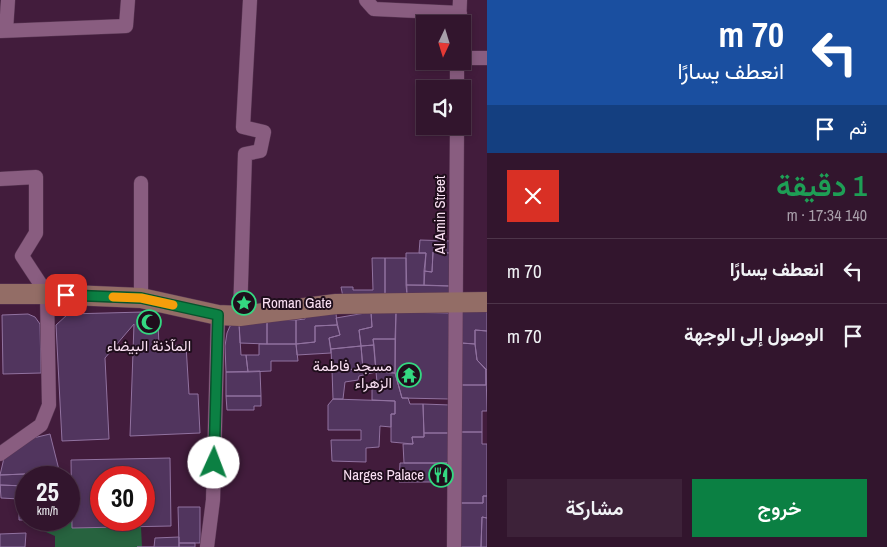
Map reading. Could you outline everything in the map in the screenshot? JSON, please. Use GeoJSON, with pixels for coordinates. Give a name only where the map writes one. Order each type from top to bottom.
{"type":"FeatureCollection","features":[{"type":"Feature","properties":{"kind":"street"},"geometry":{"type":"LineString","coordinates":[[8,0],[3,31],[126,26],[128,0]]}},
{"type":"Feature","properties":{"kind":"street"},"geometry":{"type":"LineString","coordinates":[[240,316],[245,154],[260,151],[264,132],[243,127],[250,0]]}},
{"type":"Feature","properties":{"kind":"street"},"geometry":{"type":"LineString","coordinates":[[366,0],[374,9],[459,12]]}},
{"type":"Feature","properties":{"kind":"street"},"geometry":{"type":"LineString","coordinates":[[471,58],[487,58]]}},
{"type":"Feature","properties":{"kind":"street","name":"Al Amin Street"},"geometry":{"type":"LineString","coordinates":[[454,547],[456,135]]}},
{"type":"Feature","properties":{"kind":"street"},"geometry":{"type":"LineString","coordinates":[[0,179],[36,177],[36,233],[22,256],[47,294],[48,405],[41,425],[0,454]]}},
{"type":"Feature","properties":{"kind":"street"},"geometry":{"type":"LineString","coordinates":[[141,183],[141,298]]}},
{"type":"Feature","properties":{"kind":"street"},"geometry":{"type":"LineString","coordinates":[[0,294],[141,298],[218,315],[240,316],[336,304],[487,302]]}},
{"type":"Feature","properties":{"kind":"street"},"geometry":{"type":"LineString","coordinates":[[207,547],[213,500],[218,315]]}},
{"type":"Feature","properties":{"kind":"green space"},"geometry":{"type":"Polygon","coordinates":[[[80,528],[90,528],[90,531],[141,531],[142,547],[55,547],[55,536],[44,531],[80,531],[80,528]]]}},
{"type":"Feature","properties":{"kind":"building"},"geometry":{"type":"Polygon","coordinates":[[[420,240],[452,241],[451,253],[433,252],[432,272],[424,271],[426,253],[419,253],[420,240]]]}},
{"type":"Feature","properties":{"kind":"building"},"geometry":{"type":"Polygon","coordinates":[[[433,252],[451,253],[450,286],[424,285],[424,271],[432,272],[433,252]]]}},
{"type":"Feature","properties":{"kind":"building"},"geometry":{"type":"Polygon","coordinates":[[[406,253],[426,253],[424,285],[406,285],[406,253]]]}},
{"type":"Feature","properties":{"kind":"building"},"geometry":{"type":"Polygon","coordinates":[[[372,258],[385,258],[385,296],[343,297],[341,287],[353,287],[353,290],[373,290],[372,258]]]}},
{"type":"Feature","properties":{"kind":"building"},"geometry":{"type":"Polygon","coordinates":[[[385,258],[406,258],[407,295],[385,296],[385,258]]]}},
{"type":"Feature","properties":{"kind":"building"},"geometry":{"type":"Polygon","coordinates":[[[406,285],[450,286],[449,296],[407,295],[406,285]]]}},
{"type":"Feature","properties":{"kind":"building"},"geometry":{"type":"Polygon","coordinates":[[[487,306],[487,331],[475,330],[475,344],[461,343],[461,307],[487,306]]]}},
{"type":"Feature","properties":{"kind":"building"},"geometry":{"type":"Polygon","coordinates":[[[144,312],[158,323],[159,346],[186,345],[189,394],[198,394],[200,433],[130,436],[134,324],[105,358],[109,439],[62,441],[56,325],[68,314],[144,312]]]}},
{"type":"Feature","properties":{"kind":"building"},"geometry":{"type":"Polygon","coordinates":[[[371,312],[396,312],[395,339],[373,339],[374,345],[361,346],[359,330],[372,327],[371,312]]]}},
{"type":"Feature","properties":{"kind":"building"},"geometry":{"type":"Polygon","coordinates":[[[371,312],[372,327],[359,330],[361,346],[331,349],[329,338],[340,335],[336,318],[371,312]]]}},
{"type":"Feature","properties":{"kind":"building"},"geometry":{"type":"Polygon","coordinates":[[[396,312],[449,313],[449,399],[402,398],[395,373],[396,312]]]}},
{"type":"Feature","properties":{"kind":"building"},"geometry":{"type":"Polygon","coordinates":[[[336,313],[337,325],[315,326],[315,342],[296,344],[296,320],[305,319],[305,314],[336,313]]]}},
{"type":"Feature","properties":{"kind":"building"},"geometry":{"type":"Polygon","coordinates":[[[28,314],[35,317],[40,324],[41,373],[3,374],[2,315],[28,314]]]}},
{"type":"Feature","properties":{"kind":"building"},"geometry":{"type":"Polygon","coordinates":[[[267,319],[296,320],[296,344],[267,344],[267,319]]]}},
{"type":"Feature","properties":{"kind":"building"},"geometry":{"type":"Polygon","coordinates":[[[267,319],[267,344],[240,343],[239,323],[267,319]]]}},
{"type":"Feature","properties":{"kind":"building"},"geometry":{"type":"Polygon","coordinates":[[[239,323],[241,355],[246,355],[248,372],[226,372],[225,346],[227,333],[230,326],[239,323]]]}},
{"type":"Feature","properties":{"kind":"building"},"geometry":{"type":"Polygon","coordinates":[[[337,325],[340,335],[329,338],[331,353],[297,355],[296,344],[315,342],[315,326],[337,325]]]}},
{"type":"Feature","properties":{"kind":"building"},"geometry":{"type":"Polygon","coordinates":[[[475,330],[487,331],[487,370],[477,360],[475,330]]]}},
{"type":"Feature","properties":{"kind":"building"},"geometry":{"type":"Polygon","coordinates":[[[373,339],[395,339],[395,373],[376,372],[373,339]]]}},
{"type":"Feature","properties":{"kind":"building"},"geometry":{"type":"Polygon","coordinates":[[[461,343],[475,344],[477,360],[486,370],[486,385],[461,385],[461,343]]]}},
{"type":"Feature","properties":{"kind":"building"},"geometry":{"type":"Polygon","coordinates":[[[259,344],[296,344],[298,361],[271,361],[271,371],[248,372],[246,355],[259,355],[259,344]]]}},
{"type":"Feature","properties":{"kind":"building"},"geometry":{"type":"Polygon","coordinates":[[[374,345],[376,372],[359,376],[358,380],[345,382],[343,399],[333,399],[332,370],[363,369],[361,346],[374,345]]]}},
{"type":"Feature","properties":{"kind":"building"},"geometry":{"type":"Polygon","coordinates":[[[361,346],[363,369],[332,370],[331,349],[361,346]]]}},
{"type":"Feature","properties":{"kind":"building"},"geometry":{"type":"Polygon","coordinates":[[[486,370],[487,411],[482,411],[482,432],[460,432],[461,385],[486,385],[486,370]]]}},
{"type":"Feature","properties":{"kind":"building"},"geometry":{"type":"Polygon","coordinates":[[[260,371],[261,396],[226,396],[226,372],[260,371]]]}},
{"type":"Feature","properties":{"kind":"building"},"geometry":{"type":"Polygon","coordinates":[[[376,372],[395,373],[402,398],[408,398],[410,404],[423,404],[424,437],[412,437],[413,444],[391,442],[391,414],[395,414],[395,401],[372,400],[372,382],[377,382],[376,372]]]}},
{"type":"Feature","properties":{"kind":"building"},"geometry":{"type":"Polygon","coordinates":[[[226,396],[261,396],[261,406],[254,406],[254,410],[227,410],[226,396]]]}},
{"type":"Feature","properties":{"kind":"building"},"geometry":{"type":"Polygon","coordinates":[[[333,399],[395,401],[395,414],[391,414],[391,427],[380,426],[379,447],[366,448],[366,462],[332,461],[331,440],[361,440],[361,430],[328,430],[328,405],[333,399]]]}},
{"type":"Feature","properties":{"kind":"building"},"geometry":{"type":"Polygon","coordinates":[[[423,404],[450,405],[451,433],[424,433],[423,404]]]}},
{"type":"Feature","properties":{"kind":"building"},"geometry":{"type":"Polygon","coordinates":[[[460,432],[482,432],[482,444],[487,444],[487,496],[483,496],[483,503],[459,503],[460,432]]]}},
{"type":"Feature","properties":{"kind":"building"},"geometry":{"type":"Polygon","coordinates":[[[424,433],[451,433],[451,463],[404,463],[403,444],[413,444],[412,437],[424,437],[424,433]]]}},
{"type":"Feature","properties":{"kind":"building"},"geometry":{"type":"Polygon","coordinates":[[[50,434],[58,466],[15,466],[15,474],[0,475],[4,458],[33,438],[50,434]]]}},
{"type":"Feature","properties":{"kind":"building"},"geometry":{"type":"Polygon","coordinates":[[[170,458],[171,526],[155,526],[155,466],[90,466],[90,528],[80,528],[80,466],[71,466],[71,460],[170,458]]]}},
{"type":"Feature","properties":{"kind":"building"},"geometry":{"type":"Polygon","coordinates":[[[400,463],[451,463],[451,482],[399,482],[400,463]]]}},
{"type":"Feature","properties":{"kind":"building"},"geometry":{"type":"Polygon","coordinates":[[[15,474],[15,486],[0,485],[0,475],[15,474]]]}},
{"type":"Feature","properties":{"kind":"building"},"geometry":{"type":"Polygon","coordinates":[[[0,485],[15,486],[15,499],[1,498],[0,485]]]}},
{"type":"Feature","properties":{"kind":"building"},"geometry":{"type":"Polygon","coordinates":[[[483,496],[487,496],[487,518],[482,517],[481,547],[458,547],[459,503],[483,503],[483,496]]]}},
{"type":"Feature","properties":{"kind":"building"},"geometry":{"type":"Polygon","coordinates":[[[178,507],[200,507],[200,543],[179,543],[178,507]]]}},
{"type":"Feature","properties":{"kind":"building"},"geometry":{"type":"Polygon","coordinates":[[[482,517],[487,518],[487,547],[481,547],[482,517]]]}},
{"type":"Feature","properties":{"kind":"building"},"geometry":{"type":"Polygon","coordinates":[[[26,533],[25,547],[0,547],[0,534],[26,533]]]}},
{"type":"Feature","properties":{"kind":"building"},"geometry":{"type":"Polygon","coordinates":[[[179,537],[179,547],[154,547],[155,538],[179,537]]]}},
{"type":"Feature","properties":{"kind":"building"},"geometry":{"type":"Polygon","coordinates":[[[179,543],[195,543],[195,547],[179,547],[179,543]]]}},
{"type":"Feature","properties":{"kind":"slow traffic"},"geometry":{"type":"LineString","coordinates":[[113,297],[141,298],[173,305]]}},
{"type":"Feature","properties":{"kind":"place","name":"Roman Gate"},"geometry":{"type":"Point","coordinates":[244,303]}},
{"type":"Feature","properties":{"kind":"place","name":"المآذنة البيضاء"},"geometry":{"type":"Point","coordinates":[149,322]}},
{"type":"Feature","properties":{"kind":"place","name":"مسجد فاطمة الزهراء"},"geometry":{"type":"Point","coordinates":[409,375]}},
{"type":"Feature","properties":{"kind":"place","name":"Narges Palace"},"geometry":{"type":"Point","coordinates":[441,475]}},
{"type":"Feature","properties":{"kind":"route"},"geometry":{"type":"LineString","coordinates":[[66,295],[141,298],[218,315],[214,463]]}}]}
